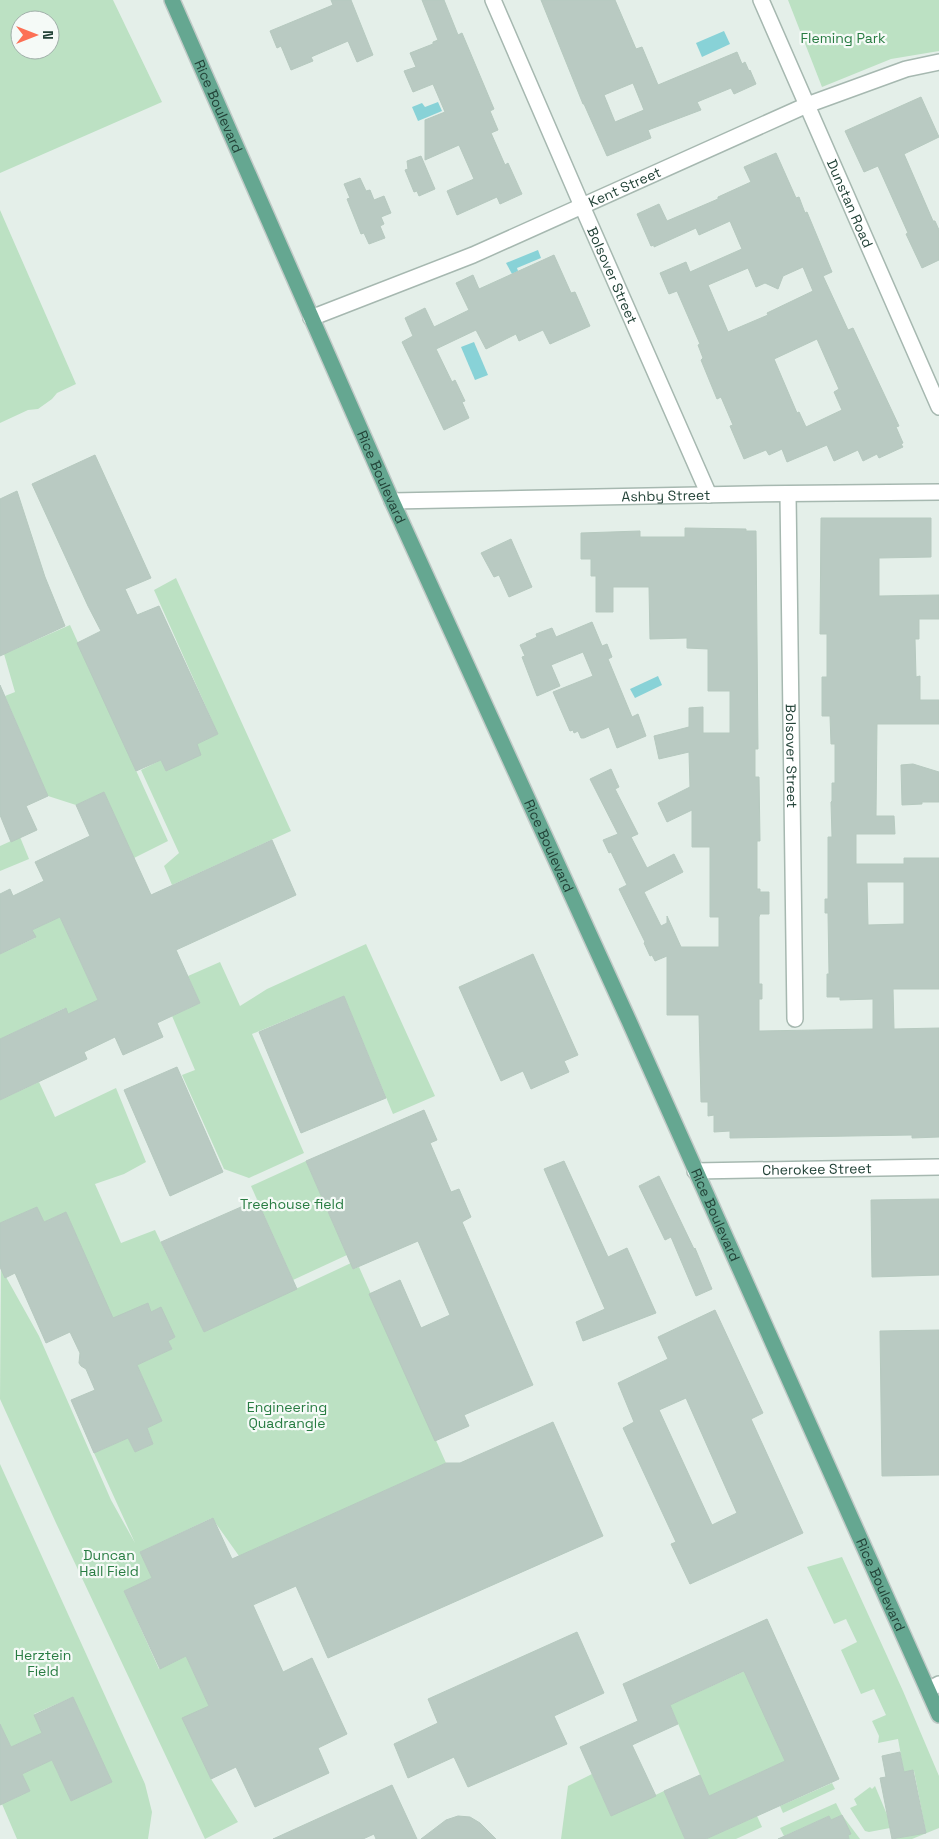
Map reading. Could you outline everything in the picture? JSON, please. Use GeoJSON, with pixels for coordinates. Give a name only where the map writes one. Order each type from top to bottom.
{"type":"FeatureCollection","features":[{"type":"Feature","properties":{"kind":"main road","name":"Rice Boulevard"},"geometry":{"type":"LineString","coordinates":[[172,0],[392,501],[629,1021],[695,1171],[934,1687],[939,1715]]}},
{"type":"Feature","properties":{"kind":"street","name":"Bolsover Street"},"geometry":{"type":"LineString","coordinates":[[494,0],[582,206],[710,494]]}},
{"type":"Feature","properties":{"kind":"street","name":"Dunstan Road"},"geometry":{"type":"LineString","coordinates":[[761,0],[939,407]]}},
{"type":"Feature","properties":{"kind":"street","name":"Kent Street"},"geometry":{"type":"LineString","coordinates":[[311,318],[473,254],[807,105],[906,69],[939,62]]}},
{"type":"Feature","properties":{"kind":"street","name":"Ashby Street"},"geometry":{"type":"LineString","coordinates":[[392,501],[710,494],[939,492]]}},
{"type":"Feature","properties":{"kind":"street","name":"Bolsover Street"},"geometry":{"type":"LineString","coordinates":[[788,494],[795,1019]]}},
{"type":"Feature","properties":{"kind":"street","name":"Cherokee Street"},"geometry":{"type":"LineString","coordinates":[[695,1171],[939,1167]]}},
{"type":"Feature","properties":{"kind":"green space"},"geometry":{"type":"Polygon","coordinates":[[[0,0],[113,0],[162,102],[0,173],[0,0]]]}},
{"type":"Feature","properties":{"kind":"green space","name":"Fleming Park"},"geometry":{"type":"Polygon","coordinates":[[[788,0],[939,0],[939,51],[891,59],[822,87],[788,0]]]}},
{"type":"Feature","properties":{"kind":"green space"},"geometry":{"type":"Polygon","coordinates":[[[0,210],[76,384],[57,393],[38,409],[28,410],[0,423],[0,210]]]}},
{"type":"Feature","properties":{"kind":"green space"},"geometry":{"type":"Polygon","coordinates":[[[176,578],[291,831],[172,885],[164,866],[179,853],[141,770],[161,760],[166,771],[197,744],[218,734],[154,590],[176,578]]]}},
{"type":"Feature","properties":{"kind":"green space"},"geometry":{"type":"Polygon","coordinates":[[[70,625],[168,841],[134,858],[104,792],[76,805],[48,796],[5,696],[15,692],[4,654],[70,625]]]}},
{"type":"Feature","properties":{"kind":"green space"},"geometry":{"type":"Polygon","coordinates":[[[20,837],[29,859],[0,871],[0,846],[20,837]]]}},
{"type":"Feature","properties":{"kind":"green space"},"geometry":{"type":"Polygon","coordinates":[[[60,917],[98,1000],[68,1014],[65,1008],[0,1039],[0,954],[35,938],[32,930],[60,917]]]}},
{"type":"Feature","properties":{"kind":"green space"},"geometry":{"type":"Polygon","coordinates":[[[366,944],[435,1096],[393,1114],[344,996],[252,1034],[304,1153],[249,1178],[224,1169],[182,1075],[195,1070],[172,1016],[200,1003],[188,976],[220,962],[240,1006],[267,989],[366,944]]]}},
{"type":"Feature","properties":{"kind":"green space"},"geometry":{"type":"Polygon","coordinates":[[[39,1082],[55,1117],[116,1088],[146,1162],[124,1174],[95,1184],[121,1243],[155,1230],[204,1332],[351,1263],[353,1269],[359,1267],[446,1463],[239,1556],[212,1518],[140,1552],[152,1578],[124,1591],[159,1669],[186,1656],[209,1706],[183,1718],[211,1779],[238,1822],[205,1839],[56,1523],[0,1399],[1,1268],[39,1336],[111,1500],[135,1543],[94,1453],[128,1438],[135,1452],[153,1444],[147,1428],[162,1421],[137,1365],[172,1349],[168,1341],[175,1337],[161,1308],[151,1312],[148,1303],[113,1319],[66,1212],[44,1222],[37,1207],[0,1223],[0,1100],[39,1082]]]}},
{"type":"Feature","properties":{"kind":"green space","name":"Treehouse field"},"geometry":{"type":"Polygon","coordinates":[[[306,1161],[347,1255],[293,1280],[251,1186],[306,1161]]]}},
{"type":"Feature","properties":{"kind":"green space","name":"Herztein Field"},"geometry":{"type":"Polygon","coordinates":[[[0,1464],[145,1784],[152,1812],[148,1839],[17,1839],[2,1804],[30,1791],[22,1774],[52,1760],[71,1801],[112,1782],[73,1697],[34,1714],[42,1733],[11,1747],[0,1724],[0,1464]]]}},
{"type":"Feature","properties":{"kind":"green space"},"geometry":{"type":"Polygon","coordinates":[[[842,1557],[903,1691],[939,1776],[939,1828],[912,1839],[894,1839],[926,1832],[914,1771],[904,1772],[898,1739],[878,1743],[879,1736],[872,1721],[886,1715],[874,1689],[861,1694],[841,1650],[857,1642],[846,1619],[834,1624],[807,1567],[842,1557]]]}},
{"type":"Feature","properties":{"kind":"green space"},"geometry":{"type":"Polygon","coordinates":[[[745,1671],[785,1761],[709,1796],[670,1705],[745,1671]]]}},
{"type":"Feature","properties":{"kind":"green space"},"geometry":{"type":"Polygon","coordinates":[[[592,1774],[611,1816],[664,1791],[685,1839],[561,1839],[568,1786],[592,1774]]]}},
{"type":"Feature","properties":{"kind":"green space"},"geometry":{"type":"Polygon","coordinates":[[[832,1783],[835,1789],[783,1813],[780,1806],[832,1783]]]}},
{"type":"Feature","properties":{"kind":"green space"},"geometry":{"type":"Polygon","coordinates":[[[875,1786],[888,1817],[890,1828],[869,1832],[865,1831],[850,1808],[857,1805],[854,1799],[870,1787],[872,1789],[875,1786]]]}},
{"type":"Feature","properties":{"kind":"green space"},"geometry":{"type":"Polygon","coordinates":[[[836,1803],[842,1815],[831,1820],[829,1816],[784,1836],[780,1828],[836,1803]]]}},
{"type":"Feature","properties":{"kind":"green space"},"geometry":{"type":"Polygon","coordinates":[[[842,1815],[860,1839],[849,1839],[848,1835],[850,1834],[842,1815]]]}},
{"type":"Feature","properties":{"kind":"green space"},"geometry":{"type":"Polygon","coordinates":[[[757,1816],[762,1827],[736,1839],[706,1839],[757,1816]]]}},
{"type":"Feature","properties":{"kind":"water"},"geometry":{"type":"Polygon","coordinates":[[[724,31],[730,44],[702,57],[696,43],[724,31]]]}},
{"type":"Feature","properties":{"kind":"water"},"geometry":{"type":"Polygon","coordinates":[[[438,102],[442,111],[418,121],[412,107],[422,103],[425,107],[438,102]]]}},
{"type":"Feature","properties":{"kind":"water"},"geometry":{"type":"Polygon","coordinates":[[[538,250],[541,258],[517,268],[518,271],[512,274],[506,263],[538,250]]]}},
{"type":"Feature","properties":{"kind":"water"},"geometry":{"type":"Polygon","coordinates":[[[474,342],[488,375],[475,380],[461,347],[474,342]]]}},
{"type":"Feature","properties":{"kind":"water"},"geometry":{"type":"Polygon","coordinates":[[[658,676],[662,685],[635,698],[630,689],[658,676]]]}},
{"type":"Feature","properties":{"kind":"building"},"geometry":{"type":"Polygon","coordinates":[[[331,0],[351,0],[373,55],[357,62],[348,41],[311,57],[313,61],[291,70],[281,46],[277,48],[270,31],[333,5],[331,0]]]}},
{"type":"Feature","properties":{"kind":"building"},"geometry":{"type":"Polygon","coordinates":[[[422,0],[444,0],[458,35],[462,33],[494,109],[490,111],[498,130],[491,133],[505,165],[508,163],[522,194],[500,204],[497,197],[457,215],[447,191],[474,179],[459,145],[425,160],[425,120],[445,112],[433,84],[413,92],[404,71],[416,67],[410,53],[433,44],[433,42],[438,40],[422,0]]]}},
{"type":"Feature","properties":{"kind":"building"},"geometry":{"type":"Polygon","coordinates":[[[541,0],[615,0],[636,49],[642,47],[658,85],[737,52],[742,64],[745,62],[750,70],[756,84],[734,94],[731,88],[697,102],[701,110],[648,130],[651,138],[607,156],[583,104],[541,0]],[[633,83],[604,95],[615,122],[644,110],[633,83]]]}},
{"type":"Feature","properties":{"kind":"building"},"geometry":{"type":"Polygon","coordinates":[[[921,97],[939,137],[904,154],[933,221],[935,221],[939,230],[939,260],[922,268],[878,166],[864,172],[845,131],[921,97]]]}},
{"type":"Feature","properties":{"kind":"building"},"geometry":{"type":"Polygon","coordinates":[[[776,153],[796,198],[799,197],[805,213],[807,212],[832,272],[823,276],[848,330],[853,328],[899,426],[896,427],[903,447],[879,458],[877,454],[863,461],[858,450],[834,461],[827,445],[787,462],[782,449],[769,455],[766,450],[744,459],[730,426],[733,425],[721,397],[717,399],[701,360],[703,358],[698,345],[700,344],[677,291],[669,294],[660,273],[686,262],[690,272],[742,249],[730,221],[699,235],[696,228],[654,247],[654,245],[651,246],[637,214],[659,204],[667,221],[718,199],[718,197],[751,182],[744,167],[776,153]],[[803,267],[783,276],[778,289],[765,283],[756,287],[748,268],[708,285],[728,332],[768,315],[767,313],[813,291],[803,267]],[[817,339],[774,359],[797,413],[799,412],[806,427],[842,410],[834,392],[839,389],[817,339]]]}},
{"type":"Feature","properties":{"kind":"building"},"geometry":{"type":"Polygon","coordinates":[[[421,156],[435,189],[419,196],[417,191],[414,192],[405,170],[408,169],[407,161],[421,156]]]}},
{"type":"Feature","properties":{"kind":"building"},"geometry":{"type":"Polygon","coordinates":[[[360,178],[366,191],[370,190],[374,200],[384,196],[391,213],[381,217],[384,224],[380,226],[385,238],[369,244],[364,233],[361,234],[347,199],[350,198],[344,184],[360,178]]]}},
{"type":"Feature","properties":{"kind":"building"},"geometry":{"type":"Polygon","coordinates":[[[554,255],[571,293],[575,292],[590,326],[550,344],[543,330],[519,341],[516,334],[486,349],[476,330],[436,349],[452,382],[455,380],[465,401],[462,402],[469,418],[444,430],[402,342],[413,336],[405,318],[425,308],[434,327],[469,310],[456,283],[473,275],[479,289],[554,255]]]}},
{"type":"Feature","properties":{"kind":"building"},"geometry":{"type":"Polygon","coordinates":[[[95,455],[151,578],[125,589],[137,615],[159,606],[218,734],[197,744],[201,755],[166,771],[161,760],[136,771],[77,643],[101,631],[32,484],[95,455]]]}},
{"type":"Feature","properties":{"kind":"building"},"geometry":{"type":"Polygon","coordinates":[[[17,491],[45,577],[65,626],[0,656],[0,499],[17,491]]]}},
{"type":"Feature","properties":{"kind":"building"},"geometry":{"type":"Polygon","coordinates":[[[821,518],[931,518],[931,557],[879,558],[879,596],[939,595],[939,619],[919,619],[919,639],[915,639],[916,677],[920,676],[920,700],[939,700],[939,724],[877,724],[876,816],[894,816],[895,834],[856,834],[856,864],[904,864],[904,858],[939,858],[939,989],[893,989],[894,1029],[939,1028],[939,1137],[912,1138],[912,1135],[730,1138],[730,1131],[714,1132],[714,1115],[708,1116],[708,1102],[701,1102],[699,1015],[667,1015],[667,956],[655,961],[652,955],[650,956],[619,889],[627,885],[603,840],[618,834],[590,779],[611,769],[619,787],[615,789],[638,834],[631,837],[647,868],[674,854],[683,872],[644,892],[661,926],[667,923],[667,916],[681,947],[719,947],[719,917],[710,917],[710,847],[692,847],[692,810],[667,822],[658,803],[690,787],[689,752],[659,759],[654,736],[689,727],[689,708],[703,707],[703,733],[730,733],[730,691],[708,691],[708,649],[687,648],[687,638],[650,639],[649,587],[613,587],[613,612],[596,612],[596,576],[591,576],[591,559],[581,559],[581,533],[640,531],[640,537],[685,537],[685,528],[746,529],[746,531],[756,531],[758,749],[755,749],[755,777],[759,777],[760,841],[757,841],[757,889],[760,889],[760,892],[769,892],[769,914],[760,914],[759,917],[759,984],[762,984],[762,999],[759,999],[759,1031],[873,1029],[873,999],[840,1000],[840,997],[827,997],[827,974],[829,974],[828,913],[825,913],[825,899],[828,899],[828,837],[832,837],[831,802],[832,783],[835,783],[835,744],[831,744],[830,716],[822,716],[822,677],[827,677],[827,634],[820,634],[821,518]],[[867,882],[868,925],[904,924],[904,882],[867,882]]]}},
{"type":"Feature","properties":{"kind":"building"},"geometry":{"type":"Polygon","coordinates":[[[511,539],[532,587],[509,597],[499,575],[494,577],[481,553],[511,539]]]}},
{"type":"Feature","properties":{"kind":"building"},"geometry":{"type":"Polygon","coordinates":[[[592,622],[602,646],[607,644],[612,657],[608,659],[632,717],[638,714],[646,736],[617,748],[609,727],[584,738],[581,738],[578,731],[574,733],[573,730],[570,731],[553,692],[593,676],[583,652],[551,665],[560,686],[537,696],[522,657],[525,656],[520,645],[537,637],[536,634],[552,628],[556,637],[592,622]]]}},
{"type":"Feature","properties":{"kind":"building"},"geometry":{"type":"Polygon","coordinates":[[[0,685],[48,796],[26,806],[37,830],[11,842],[0,815],[0,685]]]}},
{"type":"Feature","properties":{"kind":"building"},"geometry":{"type":"Polygon","coordinates":[[[913,764],[939,772],[939,802],[902,805],[901,765],[913,764]]]}},
{"type":"Feature","properties":{"kind":"building"},"geometry":{"type":"Polygon","coordinates":[[[104,792],[151,895],[272,840],[296,895],[176,950],[200,1003],[157,1023],[163,1037],[123,1055],[115,1037],[84,1052],[87,1059],[0,1100],[0,1039],[66,1008],[68,1014],[98,1000],[60,917],[32,930],[36,937],[0,954],[0,894],[10,889],[13,896],[44,881],[35,862],[90,836],[76,805],[104,792]]]}},
{"type":"Feature","properties":{"kind":"building"},"geometry":{"type":"Polygon","coordinates":[[[533,954],[578,1055],[564,1061],[569,1072],[531,1089],[523,1071],[501,1081],[459,987],[533,954]]]}},
{"type":"Feature","properties":{"kind":"building"},"geometry":{"type":"Polygon","coordinates":[[[344,996],[386,1098],[301,1133],[259,1032],[344,996]]]}},
{"type":"Feature","properties":{"kind":"building"},"geometry":{"type":"Polygon","coordinates":[[[177,1067],[223,1172],[170,1196],[124,1090],[177,1067]]]}},
{"type":"Feature","properties":{"kind":"building"},"geometry":{"type":"Polygon","coordinates":[[[424,1110],[437,1140],[430,1143],[451,1192],[459,1189],[471,1217],[462,1222],[533,1385],[464,1415],[469,1426],[435,1441],[369,1294],[400,1280],[421,1328],[450,1315],[418,1241],[353,1269],[306,1161],[424,1110]]]}},
{"type":"Feature","properties":{"kind":"building"},"geometry":{"type":"Polygon","coordinates":[[[564,1161],[608,1257],[627,1248],[656,1313],[583,1341],[576,1322],[605,1309],[544,1169],[564,1161]]]}},
{"type":"Feature","properties":{"kind":"building"},"geometry":{"type":"Polygon","coordinates":[[[659,1176],[695,1248],[712,1289],[696,1296],[671,1237],[665,1240],[639,1186],[659,1176]]]}},
{"type":"Feature","properties":{"kind":"building"},"geometry":{"type":"Polygon","coordinates":[[[939,1199],[939,1275],[872,1277],[871,1200],[939,1199]]]}},
{"type":"Feature","properties":{"kind":"building"},"geometry":{"type":"Polygon","coordinates":[[[257,1200],[297,1289],[204,1332],[161,1242],[257,1200]]]}},
{"type":"Feature","properties":{"kind":"building"},"geometry":{"type":"Polygon","coordinates":[[[37,1207],[44,1222],[66,1212],[113,1318],[148,1303],[151,1312],[161,1307],[175,1337],[168,1341],[172,1349],[137,1365],[162,1421],[147,1428],[153,1444],[135,1452],[128,1438],[94,1453],[71,1400],[95,1390],[86,1369],[79,1363],[80,1353],[70,1332],[46,1343],[15,1273],[5,1278],[0,1267],[0,1223],[37,1207]]]}},
{"type":"Feature","properties":{"kind":"building"},"geometry":{"type":"Polygon","coordinates":[[[715,1310],[763,1413],[751,1419],[803,1533],[690,1584],[671,1544],[676,1542],[623,1428],[634,1422],[618,1383],[668,1359],[658,1337],[715,1310]],[[686,1398],[659,1410],[712,1525],[737,1513],[686,1398]]]}},
{"type":"Feature","properties":{"kind":"building"},"geometry":{"type":"Polygon","coordinates":[[[939,1330],[939,1475],[882,1476],[880,1331],[939,1330]]]}},
{"type":"Feature","properties":{"kind":"building"},"geometry":{"type":"Polygon","coordinates":[[[553,1422],[603,1536],[328,1658],[296,1586],[253,1605],[283,1672],[312,1658],[347,1734],[318,1748],[329,1773],[255,1807],[236,1767],[211,1779],[182,1718],[209,1706],[186,1656],[160,1669],[124,1591],[152,1578],[140,1552],[213,1518],[232,1559],[446,1463],[460,1463],[553,1422]]]}},
{"type":"Feature","properties":{"kind":"building"},"geometry":{"type":"Polygon","coordinates":[[[767,1619],[839,1779],[706,1839],[685,1839],[664,1791],[700,1775],[709,1796],[785,1761],[744,1671],[670,1705],[678,1724],[632,1745],[656,1796],[611,1816],[580,1747],[638,1721],[623,1684],[767,1619]]]}},
{"type":"Feature","properties":{"kind":"building"},"geometry":{"type":"Polygon","coordinates":[[[577,1632],[604,1693],[554,1716],[567,1744],[468,1787],[454,1757],[408,1778],[394,1744],[438,1723],[428,1699],[577,1632]]]}},
{"type":"Feature","properties":{"kind":"building"},"geometry":{"type":"Polygon","coordinates":[[[73,1697],[112,1782],[71,1801],[52,1760],[22,1774],[30,1791],[0,1805],[0,1724],[11,1747],[42,1733],[34,1715],[73,1697]]]}},
{"type":"Feature","properties":{"kind":"building"},"geometry":{"type":"Polygon","coordinates":[[[900,1752],[904,1772],[913,1770],[926,1833],[892,1839],[880,1778],[886,1777],[882,1756],[900,1752]]]}},
{"type":"Feature","properties":{"kind":"building"},"geometry":{"type":"Polygon","coordinates":[[[392,1785],[417,1839],[376,1839],[374,1834],[363,1839],[273,1839],[392,1785]]]}},
{"type":"Feature","properties":{"kind":"building"},"geometry":{"type":"Polygon","coordinates":[[[842,1815],[851,1834],[848,1835],[849,1839],[778,1839],[829,1816],[831,1820],[842,1815]]]}},
{"type":"Feature","properties":{"kind":"building"},"geometry":{"type":"Polygon","coordinates":[[[458,1816],[470,1817],[480,1823],[496,1839],[421,1839],[446,1820],[458,1816]]]}},
{"type":"Feature","properties":{"kind":"park label","name":"Engineering Quadrangle"},"geometry":{"type":"Point","coordinates":[287,1415]}},
{"type":"Feature","properties":{"kind":"park label","name":"Duncan Hall Field"},"geometry":{"type":"Point","coordinates":[109,1564]}}]}
